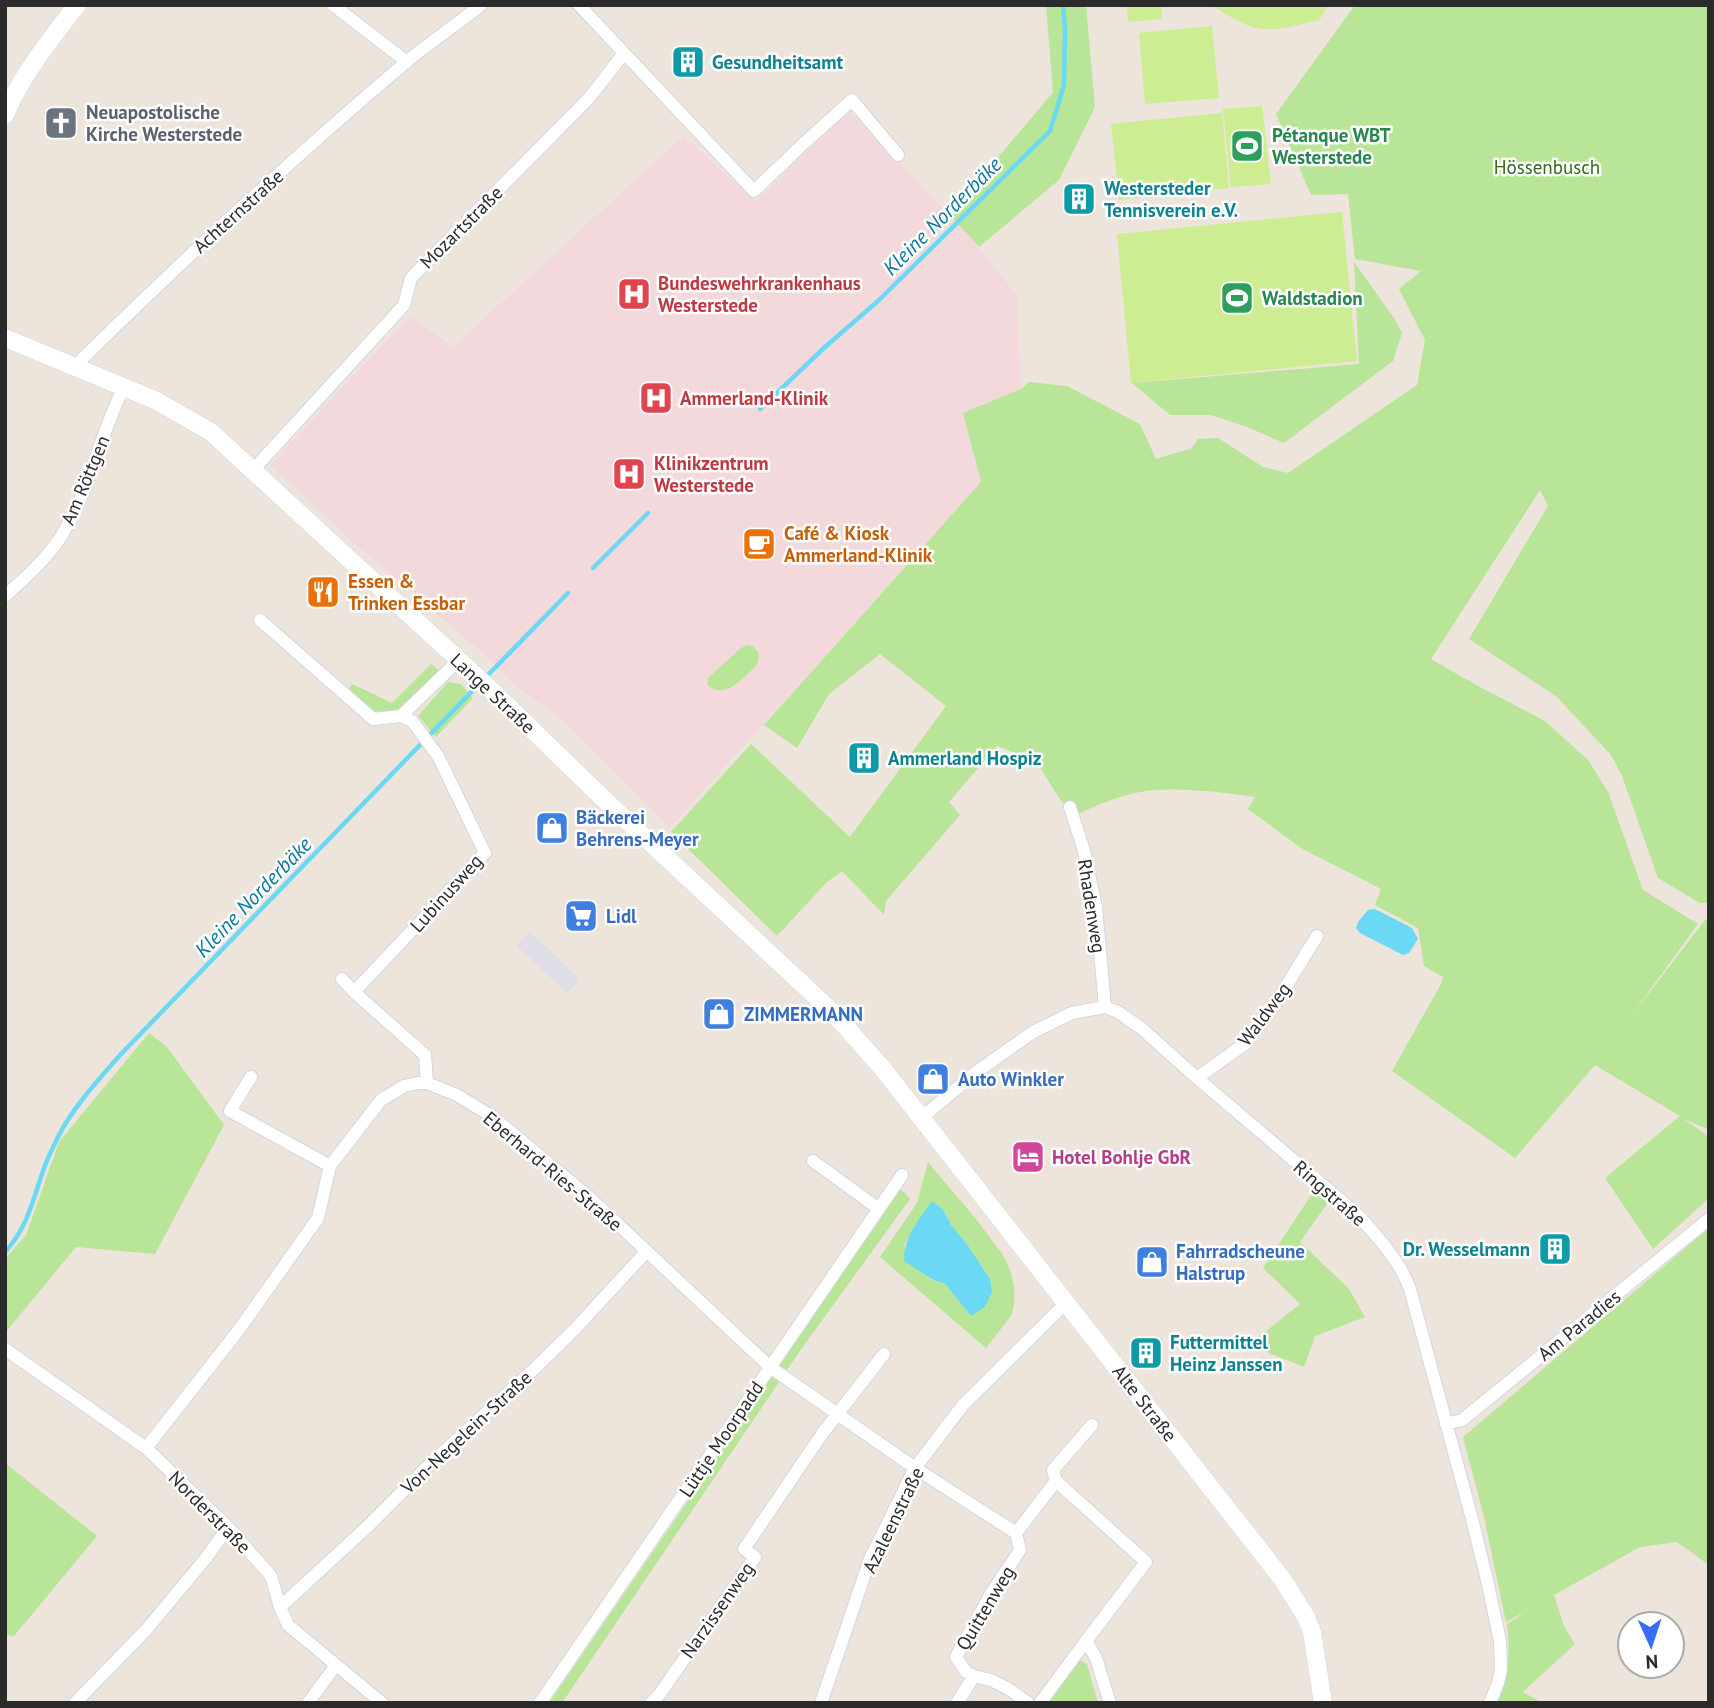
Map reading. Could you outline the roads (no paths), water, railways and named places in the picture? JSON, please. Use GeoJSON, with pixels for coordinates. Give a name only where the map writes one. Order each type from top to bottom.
{"type":"FeatureCollection","features":[{"type":"Feature","properties":{"kind":"street"},"geometry":{"type":"LineString","coordinates":[[5,115],[13,96],[77,5]]}},
{"type":"Feature","properties":{"kind":"street"},"geometry":{"type":"LineString","coordinates":[[334,5],[407,62]]}},
{"type":"Feature","properties":{"kind":"street","name":"Achternstraße"},"geometry":{"type":"LineString","coordinates":[[77,368],[82,359],[186,258],[407,62],[481,5]]}},
{"type":"Feature","properties":{"kind":"street"},"geometry":{"type":"LineString","coordinates":[[579,5],[754,191],[852,100],[898,155]]}},
{"type":"Feature","properties":{"kind":"street","name":"Mozartstraße"},"geometry":{"type":"LineString","coordinates":[[253,470],[404,306],[411,278],[590,97],[624,52]]}},
{"type":"Feature","properties":{"kind":"street","name":"Lange Straße"},"geometry":{"type":"LineString","coordinates":[[5,338],[170,407],[211,432],[487,686],[837,1017],[923,1120]]}},
{"type":"Feature","properties":{"kind":"street","name":"Am Röttgen"},"geometry":{"type":"LineString","coordinates":[[5,596],[42,560],[67,525],[124,387]]}},
{"type":"Feature","properties":{"kind":"street"},"geometry":{"type":"LineString","coordinates":[[260,620],[373,719],[401,716],[462,663]]}},
{"type":"Feature","properties":{"kind":"street","name":"Lubinusweg"},"geometry":{"type":"LineString","coordinates":[[354,992],[485,853],[434,750],[412,721],[401,716]]}},
{"type":"Feature","properties":{"kind":"street","name":"Rhadenweg"},"geometry":{"type":"LineString","coordinates":[[1070,807],[1084,851],[1096,907],[1105,1007]]}},
{"type":"Feature","properties":{"kind":"street","name":"Waldweg"},"geometry":{"type":"LineString","coordinates":[[1197,1078],[1247,1043],[1277,1001],[1317,936]]}},
{"type":"Feature","properties":{"kind":"street"},"geometry":{"type":"LineString","coordinates":[[146,1448],[238,1331],[318,1218],[330,1166],[381,1100],[404,1086],[427,1083],[425,1055],[342,979]]}},
{"type":"Feature","properties":{"kind":"street"},"geometry":{"type":"LineString","coordinates":[[923,1120],[978,1071],[1033,1032],[1072,1013],[1105,1007]]}},
{"type":"Feature","properties":{"kind":"street","name":"Ringstraße"},"geometry":{"type":"LineString","coordinates":[[1105,1007],[1142,1027],[1197,1078],[1357,1214],[1401,1270],[1410,1289],[1487,1580],[1500,1641],[1501,1669],[1490,1703]]}},
{"type":"Feature","properties":{"kind":"street"},"geometry":{"type":"LineString","coordinates":[[251,1077],[230,1111],[330,1166]]}},
{"type":"Feature","properties":{"kind":"street","name":"Eberhard-Ries-Straße"},"geometry":{"type":"LineString","coordinates":[[427,1083],[457,1095],[493,1117],[589,1197],[770,1367],[915,1468],[1016,1533]]}},
{"type":"Feature","properties":{"kind":"street","name":"Alte Straße"},"geometry":{"type":"LineString","coordinates":[[923,1120],[1263,1553],[1301,1607],[1312,1632],[1323,1703]]}},
{"type":"Feature","properties":{"kind":"street"},"geometry":{"type":"LineString","coordinates":[[813,1161],[879,1209]]}},
{"type":"Feature","properties":{"kind":"street","name":"Lüttje Moorpadd"},"geometry":{"type":"LineString","coordinates":[[540,1703],[902,1175]]}},
{"type":"Feature","properties":{"kind":"street","name":"Am Paradies"},"geometry":{"type":"LineString","coordinates":[[1446,1424],[1462,1420],[1709,1219]]}},
{"type":"Feature","properties":{"kind":"street","name":"Von-Negelein-Straße"},"geometry":{"type":"LineString","coordinates":[[280,1607],[531,1372],[646,1252]]}},
{"type":"Feature","properties":{"kind":"street","name":"Azaleenstraße"},"geometry":{"type":"LineString","coordinates":[[821,1703],[870,1559],[915,1468],[963,1405],[1066,1303]]}},
{"type":"Feature","properties":{"kind":"street","name":"Norderstraße"},"geometry":{"type":"LineString","coordinates":[[5,1349],[146,1448],[228,1527],[271,1576],[288,1625],[382,1703]]}},
{"type":"Feature","properties":{"kind":"street"},"geometry":{"type":"LineString","coordinates":[[838,1415],[884,1354]]}},
{"type":"Feature","properties":{"kind":"street","name":"Narzissenweg"},"geometry":{"type":"LineString","coordinates":[[651,1703],[755,1557],[744,1549],[801,1464],[838,1415]]}},
{"type":"Feature","properties":{"kind":"street"},"geometry":{"type":"LineString","coordinates":[[1040,1703],[1146,1562],[1056,1481],[1053,1470],[1091,1425]]}},
{"type":"Feature","properties":{"kind":"street"},"geometry":{"type":"LineString","coordinates":[[1016,1533],[1056,1481]]}},
{"type":"Feature","properties":{"kind":"street"},"geometry":{"type":"LineString","coordinates":[[75,1703],[146,1630],[228,1527]]}},
{"type":"Feature","properties":{"kind":"street","name":"Quittenweg"},"geometry":{"type":"LineString","coordinates":[[1016,1533],[1020,1550],[992,1592],[956,1657],[966,1672],[991,1680],[1028,1703]]}},
{"type":"Feature","properties":{"kind":"street"},"geometry":{"type":"LineString","coordinates":[[1086,1641],[1096,1658],[1110,1703]]}},
{"type":"Feature","properties":{"kind":"street"},"geometry":{"type":"LineString","coordinates":[[308,1703],[336,1665]]}},
{"type":"Feature","properties":{"kind":"street","name":"Quittenweg"},"geometry":{"type":"LineString","coordinates":[[957,1703],[974,1676]]}},
{"type":"Feature","properties":{"kind":"water"},"geometry":{"type":"Polygon","coordinates":[[[1375,909],[1412,928],[1418,939],[1409,953],[1403,955],[1360,933],[1356,928],[1368,910],[1375,909]]]}},
{"type":"Feature","properties":{"kind":"water"},"geometry":{"type":"Polygon","coordinates":[[[932,1201],[943,1209],[951,1225],[990,1279],[992,1292],[985,1307],[971,1316],[945,1284],[904,1261],[909,1236],[932,1201]]]}},
{"type":"Feature","properties":{"kind":"waterway","name":"Kleine Norderbäke"},"geometry":{"type":"LineString","coordinates":[[760,409],[878,301],[1050,131],[1064,85],[1063,5]]}},
{"type":"Feature","properties":{"kind":"waterway","name":"Kleine Norderbäke"},"geometry":{"type":"LineString","coordinates":[[593,568],[648,513]]}},
{"type":"Feature","properties":{"kind":"waterway","name":"Kleine Norderbäke"},"geometry":{"type":"LineString","coordinates":[[486,677],[568,593]]}},
{"type":"Feature","properties":{"kind":"waterway","name":"Kleine Norderbäke"},"geometry":{"type":"LineString","coordinates":[[5,1252],[24,1224],[59,1135],[72,1113],[97,1082],[480,683]]}},
{"type":"Feature","properties":{"kind":"place","name":"Gesundheitsamt"},"geometry":{"type":"Point","coordinates":[688,62]}},
{"type":"Feature","properties":{"kind":"place","name":"Neuapostolische Kirche Westerstede"},"geometry":{"type":"Point","coordinates":[61,123]}},
{"type":"Feature","properties":{"kind":"place","name":"Pétanque WBT Westerstede"},"geometry":{"type":"Point","coordinates":[1247,146]}},
{"type":"Feature","properties":{"kind":"place","name":"Westersteder Tennisverein e.V."},"geometry":{"type":"Point","coordinates":[1079,199]}},
{"type":"Feature","properties":{"kind":"place","name":"Bundeswehrkrankenhaus Westerstede"},"geometry":{"type":"Point","coordinates":[634,294]}},
{"type":"Feature","properties":{"kind":"place","name":"Waldstadion"},"geometry":{"type":"Point","coordinates":[1237,298]}},
{"type":"Feature","properties":{"kind":"place","name":"Ammerland-Klinik"},"geometry":{"type":"Point","coordinates":[656,398]}},
{"type":"Feature","properties":{"kind":"place","name":"Klinikzentrum Westerstede"},"geometry":{"type":"Point","coordinates":[629,474]}},
{"type":"Feature","properties":{"kind":"place","name":"Café & Kiosk Ammerland-Klinik"},"geometry":{"type":"Point","coordinates":[759,544]}},
{"type":"Feature","properties":{"kind":"place","name":"Essen & Trinken Essbar"},"geometry":{"type":"Point","coordinates":[323,592]}},
{"type":"Feature","properties":{"kind":"place","name":"Ammerland Hospiz"},"geometry":{"type":"Point","coordinates":[864,758]}},
{"type":"Feature","properties":{"kind":"place","name":"Bäckerei Behrens-Meyer"},"geometry":{"type":"Point","coordinates":[552,828]}},
{"type":"Feature","properties":{"kind":"place","name":"Lidl"},"geometry":{"type":"Point","coordinates":[581,916]}},
{"type":"Feature","properties":{"kind":"place","name":"ZIMMERMANN"},"geometry":{"type":"Point","coordinates":[719,1014]}},
{"type":"Feature","properties":{"kind":"place","name":"Auto Winkler"},"geometry":{"type":"Point","coordinates":[933,1079]}},
{"type":"Feature","properties":{"kind":"place","name":"Hotel Bohlje GbR"},"geometry":{"type":"Point","coordinates":[1028,1157]}},
{"type":"Feature","properties":{"kind":"place","name":"Dr. Wesselmann"},"geometry":{"type":"Point","coordinates":[1555,1249]}},
{"type":"Feature","properties":{"kind":"place","name":"Fahrradscheune Halstrup"},"geometry":{"type":"Point","coordinates":[1152,1262]}},
{"type":"Feature","properties":{"kind":"place","name":"Futtermittel Heinz Janssen"},"geometry":{"type":"Point","coordinates":[1146,1353]}},
{"type":"Feature","properties":{"kind":"park label","name":"Hössenbusch"},"geometry":{"type":"Point","coordinates":[1547,167]}}]}
